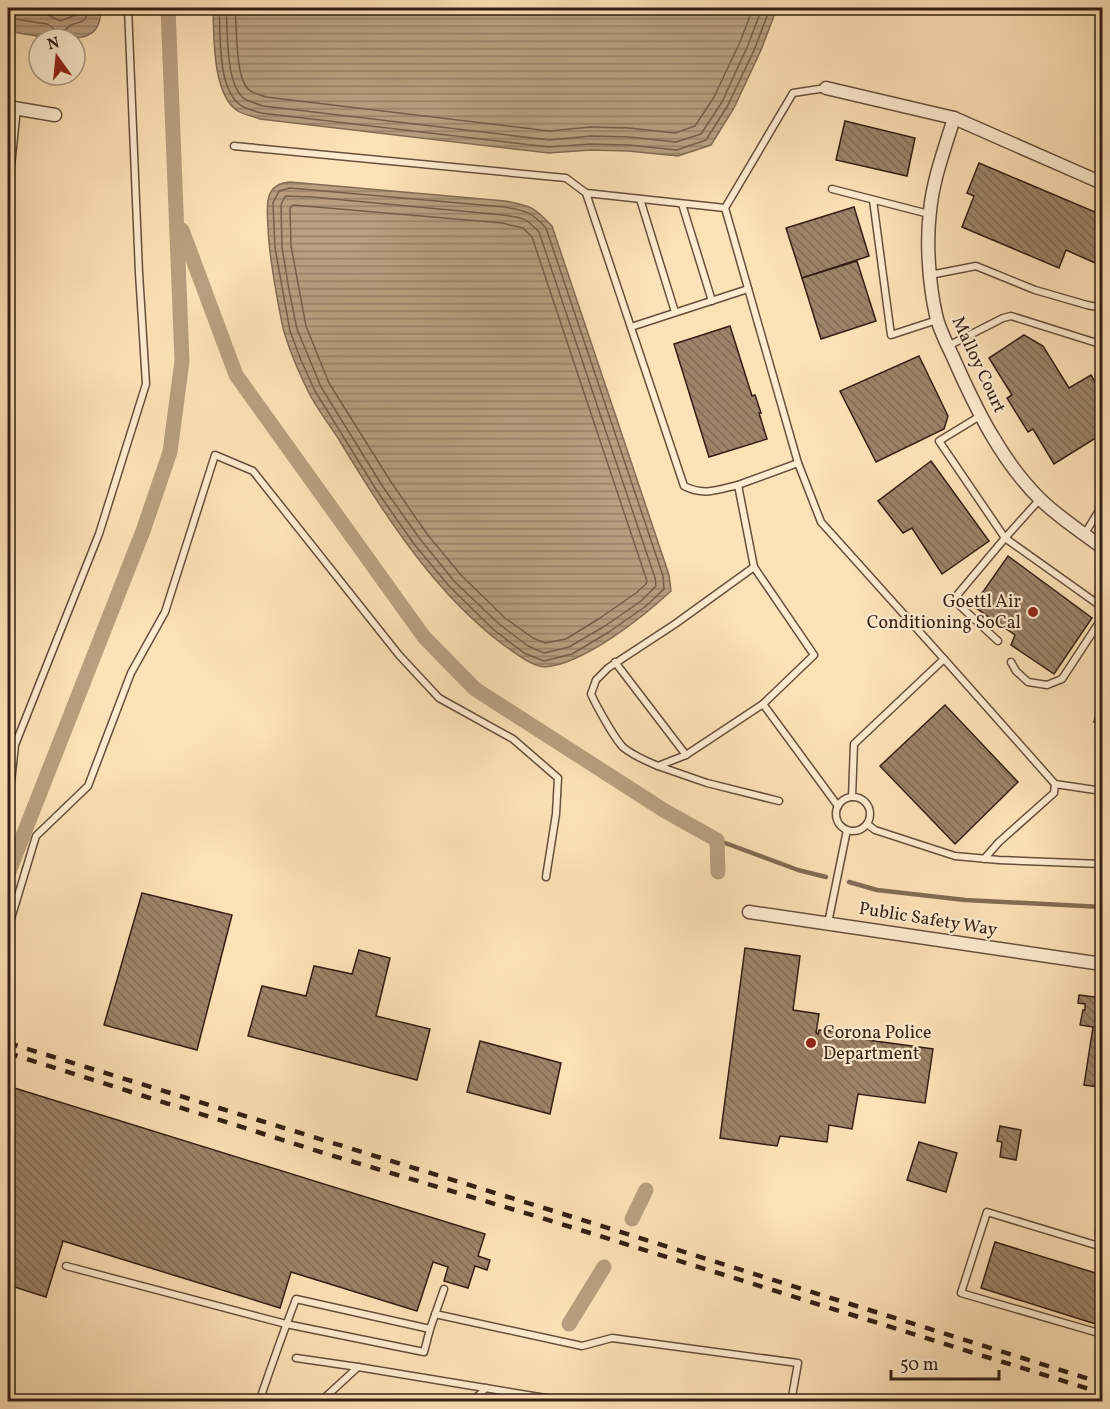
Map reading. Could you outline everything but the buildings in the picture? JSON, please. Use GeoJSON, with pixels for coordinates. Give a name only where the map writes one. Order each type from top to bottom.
{"type":"FeatureCollection","features":[{"type":"Feature","properties":{"kind":"street"},"geometry":{"type":"LineString","coordinates":[[826,88],[954,118],[1102,183]]}},
{"type":"Feature","properties":{"kind":"street"},"geometry":{"type":"LineString","coordinates":[[12,108],[55,115]]}},
{"type":"Feature","properties":{"kind":"street","name":"Malloy Court"},"geometry":{"type":"LineString","coordinates":[[954,118],[932,192],[929,214],[930,275],[937,320],[981,416],[1024,482],[1061,518],[1102,547]]}},
{"type":"Feature","properties":{"kind":"street","name":"Public Safety Way"},"geometry":{"type":"LineString","coordinates":[[748,912],[1102,964]]}},
{"type":"Feature","properties":{"kind":"lane"},"geometry":{"type":"LineString","coordinates":[[8,844],[10,838],[9,801],[15,745],[99,534],[146,384],[128,8]]}},
{"type":"Feature","properties":{"kind":"lane"},"geometry":{"type":"LineString","coordinates":[[826,88],[793,93],[725,208],[798,463],[821,522],[1056,784],[1102,791]]}},
{"type":"Feature","properties":{"kind":"lane"},"geometry":{"type":"LineString","coordinates":[[8,194],[12,108]]}},
{"type":"Feature","properties":{"kind":"lane"},"geometry":{"type":"LineString","coordinates":[[234,146],[566,178],[586,193],[725,208]]}},
{"type":"Feature","properties":{"kind":"lane"},"geometry":{"type":"LineString","coordinates":[[832,189],[929,214]]}},
{"type":"Feature","properties":{"kind":"lane"},"geometry":{"type":"LineString","coordinates":[[586,193],[684,486],[695,492],[711,491],[738,485],[798,463]]}},
{"type":"Feature","properties":{"kind":"lane"},"geometry":{"type":"LineString","coordinates":[[640,199],[675,312]]}},
{"type":"Feature","properties":{"kind":"lane"},"geometry":{"type":"LineString","coordinates":[[873,200],[891,334],[937,320]]}},
{"type":"Feature","properties":{"kind":"lane"},"geometry":{"type":"LineString","coordinates":[[682,204],[712,301]]}},
{"type":"Feature","properties":{"kind":"lane"},"geometry":{"type":"LineString","coordinates":[[930,275],[976,266],[1035,290],[1102,308]]}},
{"type":"Feature","properties":{"kind":"lane"},"geometry":{"type":"LineString","coordinates":[[631,327],[748,289]]}},
{"type":"Feature","properties":{"kind":"lane"},"geometry":{"type":"LineString","coordinates":[[948,346],[995,321],[1011,316],[1100,344],[1102,347]]}},
{"type":"Feature","properties":{"kind":"lane"},"geometry":{"type":"LineString","coordinates":[[981,416],[939,441],[1005,538],[1102,607]]}},
{"type":"Feature","properties":{"kind":"lane"},"geometry":{"type":"LineString","coordinates":[[8,936],[10,922],[36,836],[88,786],[131,673],[165,612],[215,455],[254,471],[399,656],[439,698],[513,739],[558,778],[556,814],[546,877]]}},
{"type":"Feature","properties":{"kind":"lane"},"geometry":{"type":"LineString","coordinates":[[658,766],[686,755],[763,704],[814,655],[754,567],[738,485]]}},
{"type":"Feature","properties":{"kind":"lane"},"geometry":{"type":"LineString","coordinates":[[1084,535],[1100,509],[1102,497]]}},
{"type":"Feature","properties":{"kind":"lane"},"geometry":{"type":"LineString","coordinates":[[998,641],[958,604],[958,594],[1040,500]]}},
{"type":"Feature","properties":{"kind":"lane"},"geometry":{"type":"LineString","coordinates":[[754,567],[675,624],[615,662],[596,680],[591,694],[622,747],[642,760],[707,783],[778,801]]}},
{"type":"Feature","properties":{"kind":"lane"},"geometry":{"type":"LineString","coordinates":[[1011,662],[1016,671],[1028,682],[1047,685],[1062,679],[1102,618]]}},
{"type":"Feature","properties":{"kind":"lane"},"geometry":{"type":"LineString","coordinates":[[852,797],[854,744],[944,659]]}},
{"type":"Feature","properties":{"kind":"lane"},"geometry":{"type":"LineString","coordinates":[[615,662],[686,755]]}},
{"type":"Feature","properties":{"kind":"lane"},"geometry":{"type":"LineString","coordinates":[[763,704],[838,806]]}},
{"type":"Feature","properties":{"kind":"lane"},"geometry":{"type":"LineString","coordinates":[[984,859],[999,842],[1054,793],[1056,784]]}},
{"type":"Feature","properties":{"kind":"lane"},"geometry":{"type":"LineString","coordinates":[[852,797],[862,800],[870,814],[867,824],[858,831],[847,830],[836,817],[838,806],[852,797]]}},
{"type":"Feature","properties":{"kind":"lane"},"geometry":{"type":"LineString","coordinates":[[867,824],[875,830],[955,856],[1102,864]]}},
{"type":"Feature","properties":{"kind":"lane"},"geometry":{"type":"LineString","coordinates":[[828,924],[847,830]]}},
{"type":"Feature","properties":{"kind":"lane"},"geometry":{"type":"LineString","coordinates":[[1102,1247],[987,1212],[961,1293],[1102,1334]]}},
{"type":"Feature","properties":{"kind":"lane"},"geometry":{"type":"LineString","coordinates":[[66,1266],[286,1324],[424,1352],[444,1289]]}},
{"type":"Feature","properties":{"kind":"lane"},"geometry":{"type":"LineString","coordinates":[[259,1401],[296,1299],[430,1329]]}},
{"type":"Feature","properties":{"kind":"lane"},"geometry":{"type":"LineString","coordinates":[[435,1314],[582,1346],[612,1338],[798,1363],[791,1401]]}},
{"type":"Feature","properties":{"kind":"lane"},"geometry":{"type":"LineString","coordinates":[[296,1358],[570,1401]]}},
{"type":"Feature","properties":{"kind":"lane"},"geometry":{"type":"LineString","coordinates":[[320,1401],[358,1367]]}},
{"type":"Feature","properties":{"kind":"lane"},"geometry":{"type":"LineString","coordinates":[[472,1401],[486,1388]]}},
{"type":"Feature","properties":{"kind":"water"},"geometry":{"type":"Polygon","coordinates":[[[8,8],[101,8],[95,30],[87,35],[87,27],[27,27],[27,34],[8,31],[8,8]]]}},
{"type":"Feature","properties":{"kind":"water"},"geometry":{"type":"Polygon","coordinates":[[[213,8],[777,8],[761,50],[734,108],[711,145],[678,156],[590,150],[549,153],[260,119],[238,111],[223,92],[214,48],[213,8]]]}},
{"type":"Feature","properties":{"kind":"water"},"geometry":{"type":"Polygon","coordinates":[[[290,182],[505,201],[531,208],[552,226],[669,575],[671,591],[612,638],[577,658],[545,667],[530,662],[505,646],[456,603],[434,579],[375,498],[313,400],[293,357],[283,328],[275,288],[267,212],[271,192],[275,187],[290,182]]]}},
{"type":"Feature","properties":{"kind":"waterway"},"geometry":{"type":"LineString","coordinates":[[8,874],[143,531],[170,452],[182,361],[168,8]]}},
{"type":"Feature","properties":{"kind":"waterway"},"geometry":{"type":"LineString","coordinates":[[182,230],[236,375],[424,637],[475,689],[665,811],[717,840],[718,872]]}},
{"type":"Feature","properties":{"kind":"waterway"},"geometry":{"type":"LineString","coordinates":[[717,840],[798,870],[826,877]]}},
{"type":"Feature","properties":{"kind":"waterway"},"geometry":{"type":"LineString","coordinates":[[849,882],[877,890],[965,900],[1102,907]]}},
{"type":"Feature","properties":{"kind":"waterway"},"geometry":{"type":"LineString","coordinates":[[632,1219],[646,1190]]}},
{"type":"Feature","properties":{"kind":"waterway"},"geometry":{"type":"LineString","coordinates":[[569,1324],[604,1267]]}},
{"type":"Feature","properties":{"kind":"railway"},"geometry":{"type":"LineString","coordinates":[[8,1043],[1102,1383]]}},
{"type":"Feature","properties":{"kind":"railway"},"geometry":{"type":"LineString","coordinates":[[8,1053],[1102,1393]]}},
{"type":"Feature","properties":{"kind":"place","name":"Goettl Air Conditioning SoCal"},"geometry":{"type":"Point","coordinates":[1033,612]}},
{"type":"Feature","properties":{"kind":"place","name":"Corona Police Department"},"geometry":{"type":"Point","coordinates":[811,1043]}}]}
